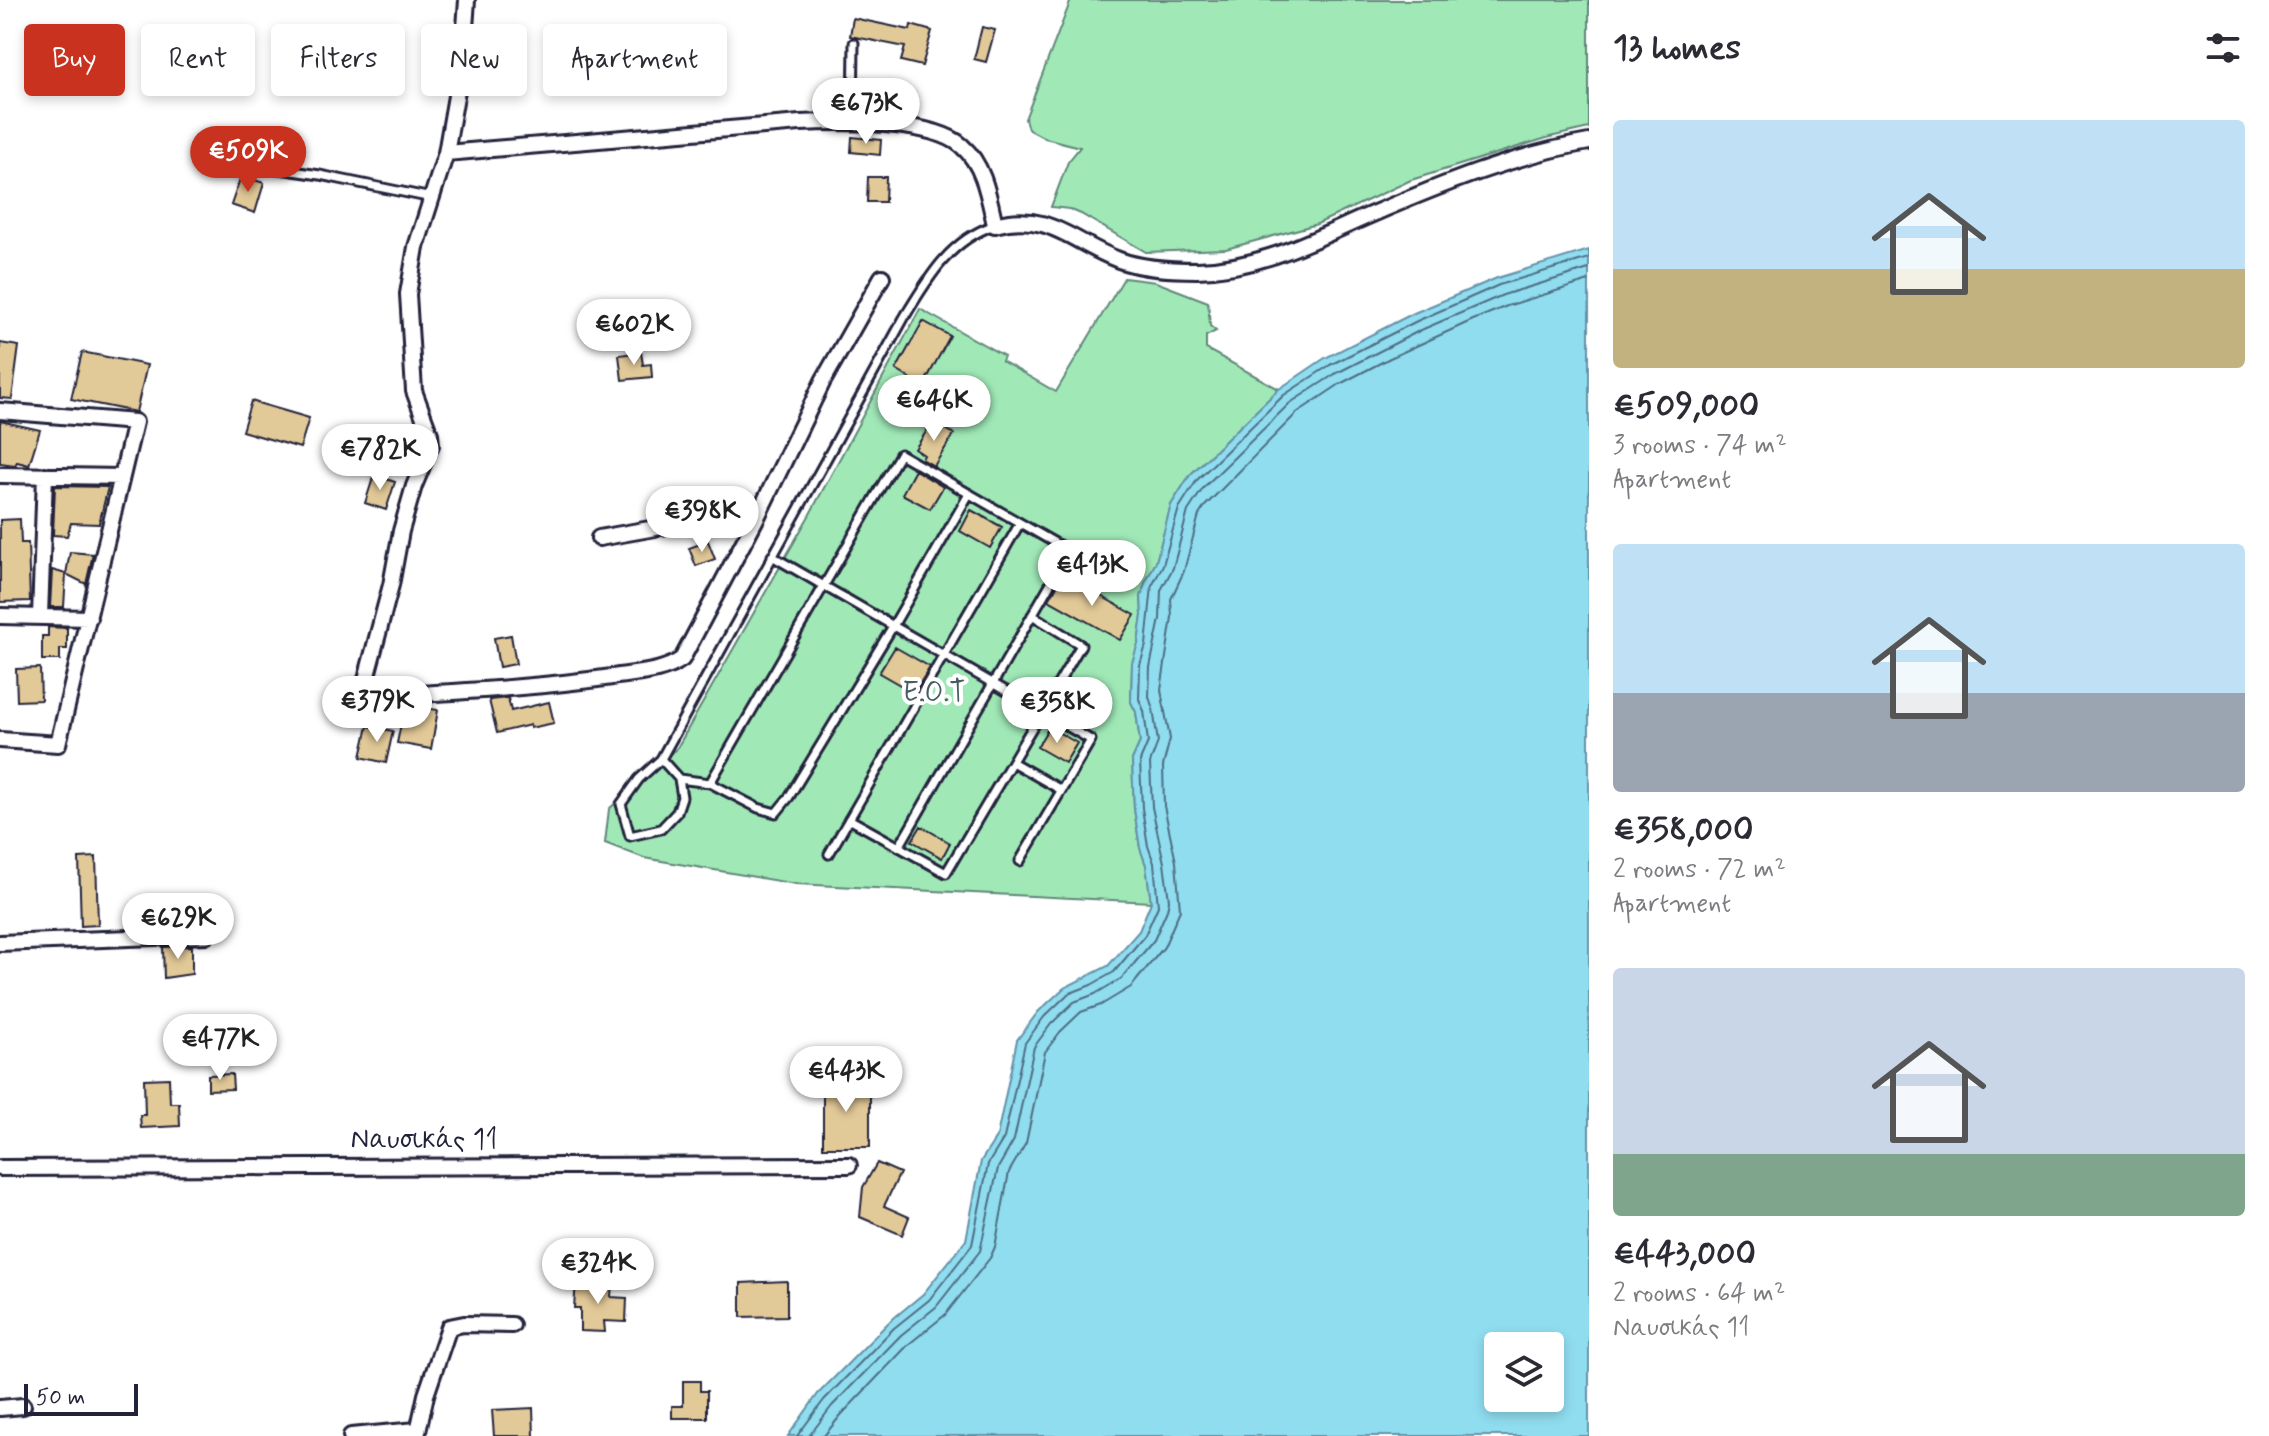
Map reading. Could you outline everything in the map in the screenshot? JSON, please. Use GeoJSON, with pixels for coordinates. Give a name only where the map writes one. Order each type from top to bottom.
{"type":"FeatureCollection","features":[{"type":"Feature","properties":{"kind":"street"},"geometry":{"type":"LineString","coordinates":[[467,0],[463,56],[446,153],[416,247],[407,299],[414,391],[430,434],[431,449],[411,495],[361,698],[539,686],[644,672],[675,664],[688,650],[823,381],[882,277]]}},
{"type":"Feature","properties":{"kind":"street"},"geometry":{"type":"LineString","coordinates":[[446,153],[800,123],[853,123],[923,130],[959,143],[979,170],[995,225],[1016,220],[1036,221],[1117,259],[1183,270],[1226,267],[1269,257],[1502,164],[1589,142]]}},
{"type":"Feature","properties":{"kind":"street"},"geometry":{"type":"LineString","coordinates":[[0,411],[135,422],[58,744],[0,740]]}},
{"type":"Feature","properties":{"kind":"street"},"geometry":{"type":"LineString","coordinates":[[0,475],[122,477]]}},
{"type":"Feature","properties":{"kind":"street"},"geometry":{"type":"LineString","coordinates":[[40,616],[45,475]]}},
{"type":"Feature","properties":{"kind":"street"},"geometry":{"type":"LineString","coordinates":[[599,538],[723,516],[759,513]]}},
{"type":"Feature","properties":{"kind":"street"},"geometry":{"type":"LineString","coordinates":[[0,616],[89,618]]}},
{"type":"Feature","properties":{"kind":"street"},"geometry":{"type":"LineString","coordinates":[[0,943],[207,935]]}},
{"type":"Feature","properties":{"kind":"street","name":"Ναυσικάς 11"},"geometry":{"type":"LineString","coordinates":[[0,1168],[849,1165]]}},
{"type":"Feature","properties":{"kind":"street"},"geometry":{"type":"LineString","coordinates":[[351,1436],[417,1433],[449,1327],[464,1324],[512,1325]]}},
{"type":"Feature","properties":{"kind":"street"},"geometry":{"type":"LineString","coordinates":[[0,1408],[23,1406]]}},
{"type":"Feature","properties":{"kind":"lane"},"geometry":{"type":"LineString","coordinates":[[853,123],[854,43]]}},
{"type":"Feature","properties":{"kind":"lane"},"geometry":{"type":"LineString","coordinates":[[265,167],[432,199]]}},
{"type":"Feature","properties":{"kind":"lane"},"geometry":{"type":"LineString","coordinates":[[661,759],[679,779],[682,797],[677,812],[661,829],[630,836],[621,804],[639,779],[661,759],[904,318],[935,269],[968,237],[995,225]]}},
{"type":"Feature","properties":{"kind":"lane"},"geometry":{"type":"LineString","coordinates":[[710,783],[900,454],[1069,551],[899,847]]}},
{"type":"Feature","properties":{"kind":"lane"},"geometry":{"type":"LineString","coordinates":[[679,779],[710,783],[758,808],[776,813],[789,797],[893,626],[969,494]]}},
{"type":"Feature","properties":{"kind":"lane"},"geometry":{"type":"LineString","coordinates":[[829,854],[1020,523]]}},
{"type":"Feature","properties":{"kind":"lane"},"geometry":{"type":"LineString","coordinates":[[772,556],[1091,740],[1020,861]]}},
{"type":"Feature","properties":{"kind":"lane"},"geometry":{"type":"LineString","coordinates":[[849,819],[946,873],[1081,645],[1032,615]]}},
{"type":"Feature","properties":{"kind":"lane"},"geometry":{"type":"LineString","coordinates":[[1012,762],[1061,790]]}},
{"type":"Feature","properties":{"kind":"green space"},"geometry":{"type":"Polygon","coordinates":[[[1071,0],[1589,0],[1589,128],[1411,180],[1317,224],[1226,249],[1146,252],[1081,214],[1051,207],[1068,162],[1080,147],[1045,138],[1028,129],[1025,119],[1071,0]]]}},
{"type":"Feature","properties":{"kind":"green space","name":"E.O.T"},"geometry":{"type":"Polygon","coordinates":[[[1124,278],[1156,282],[1208,302],[1210,326],[1216,331],[1206,336],[1206,349],[1279,389],[1190,475],[1171,505],[1156,562],[1141,597],[1142,615],[1132,663],[1131,702],[1136,712],[1140,742],[1132,760],[1134,809],[1151,902],[796,884],[644,858],[605,843],[609,809],[677,748],[810,514],[920,309],[1004,356],[1002,361],[1056,392],[1124,278]]]}},
{"type":"Feature","properties":{"kind":"water"},"geometry":{"type":"Polygon","coordinates":[[[1589,250],[1589,1436],[788,1436],[818,1394],[889,1322],[923,1294],[966,1240],[981,1161],[997,1136],[1017,1040],[1038,1012],[1064,988],[1108,966],[1139,931],[1151,902],[1134,809],[1132,760],[1140,742],[1136,712],[1131,702],[1132,663],[1142,615],[1141,597],[1156,562],[1171,505],[1190,475],[1279,389],[1325,358],[1414,313],[1497,278],[1589,250]]]}},
{"type":"Feature","properties":{"kind":"building"},"geometry":{"type":"Polygon","coordinates":[[[853,18],[910,30],[911,25],[932,31],[922,66],[901,61],[905,47],[850,36],[853,18]]]}},
{"type":"Feature","properties":{"kind":"building"},"geometry":{"type":"Polygon","coordinates":[[[982,27],[995,30],[986,62],[974,59],[982,27]]]}},
{"type":"Feature","properties":{"kind":"building"},"geometry":{"type":"Polygon","coordinates":[[[852,137],[881,140],[880,155],[851,152],[852,137]]]}},
{"type":"Feature","properties":{"kind":"building"},"geometry":{"type":"Polygon","coordinates":[[[241,176],[264,183],[255,213],[231,205],[241,176]]]}},
{"type":"Feature","properties":{"kind":"building"},"geometry":{"type":"Polygon","coordinates":[[[868,177],[886,177],[885,202],[867,202],[868,177]]]}},
{"type":"Feature","properties":{"kind":"building"},"geometry":{"type":"Polygon","coordinates":[[[923,321],[950,336],[923,386],[896,370],[923,321]]]}},
{"type":"Feature","properties":{"kind":"building"},"geometry":{"type":"Polygon","coordinates":[[[0,343],[19,346],[12,399],[0,398],[0,343]]]}},
{"type":"Feature","properties":{"kind":"building"},"geometry":{"type":"Polygon","coordinates":[[[82,352],[147,365],[136,412],[71,399],[82,352]]]}},
{"type":"Feature","properties":{"kind":"building"},"geometry":{"type":"Polygon","coordinates":[[[641,352],[643,365],[651,364],[652,377],[622,380],[619,355],[641,352]]]}},
{"type":"Feature","properties":{"kind":"building"},"geometry":{"type":"Polygon","coordinates":[[[251,401],[309,418],[300,448],[242,431],[251,401]]]}},
{"type":"Feature","properties":{"kind":"building"},"geometry":{"type":"Polygon","coordinates":[[[0,421],[40,430],[29,465],[0,463],[0,421]]]}},
{"type":"Feature","properties":{"kind":"building"},"geometry":{"type":"Polygon","coordinates":[[[933,421],[954,434],[934,466],[922,459],[924,455],[915,449],[933,421]]]}},
{"type":"Feature","properties":{"kind":"building"},"geometry":{"type":"Polygon","coordinates":[[[915,470],[943,487],[930,509],[902,494],[915,470]]]}},
{"type":"Feature","properties":{"kind":"building"},"geometry":{"type":"Polygon","coordinates":[[[374,475],[395,482],[386,510],[365,503],[374,475]]]}},
{"type":"Feature","properties":{"kind":"building"},"geometry":{"type":"Polygon","coordinates":[[[55,486],[108,487],[99,524],[71,523],[67,536],[53,535],[55,486]]]}},
{"type":"Feature","properties":{"kind":"building"},"geometry":{"type":"Polygon","coordinates":[[[971,510],[1002,527],[990,548],[960,531],[971,510]]]}},
{"type":"Feature","properties":{"kind":"building"},"geometry":{"type":"Polygon","coordinates":[[[20,519],[21,543],[28,543],[30,601],[0,602],[0,520],[20,519]]]}},
{"type":"Feature","properties":{"kind":"building"},"geometry":{"type":"Polygon","coordinates":[[[708,541],[715,559],[696,566],[689,548],[708,541]]]}},
{"type":"Feature","properties":{"kind":"building"},"geometry":{"type":"Polygon","coordinates":[[[70,552],[93,554],[86,584],[66,574],[70,552]]]}},
{"type":"Feature","properties":{"kind":"building"},"geometry":{"type":"Polygon","coordinates":[[[52,570],[66,574],[64,607],[50,607],[52,570]]]}},
{"type":"Feature","properties":{"kind":"building"},"geometry":{"type":"Polygon","coordinates":[[[1063,575],[1135,615],[1120,640],[1049,600],[1063,575]]]}},
{"type":"Feature","properties":{"kind":"building"},"geometry":{"type":"Polygon","coordinates":[[[48,627],[67,628],[67,649],[60,649],[60,660],[42,660],[42,636],[48,636],[48,627]]]}},
{"type":"Feature","properties":{"kind":"building"},"geometry":{"type":"Polygon","coordinates":[[[511,635],[516,664],[499,667],[494,638],[511,635]]]}},
{"type":"Feature","properties":{"kind":"building"},"geometry":{"type":"Polygon","coordinates":[[[895,647],[930,667],[914,693],[879,673],[895,647]]]}},
{"type":"Feature","properties":{"kind":"building"},"geometry":{"type":"Polygon","coordinates":[[[40,668],[41,700],[17,701],[16,669],[40,668]]]}},
{"type":"Feature","properties":{"kind":"building"},"geometry":{"type":"Polygon","coordinates":[[[508,698],[511,711],[549,702],[554,723],[497,733],[489,700],[508,698]]]}},
{"type":"Feature","properties":{"kind":"building"},"geometry":{"type":"Polygon","coordinates":[[[405,705],[438,710],[431,749],[397,743],[405,705]]]}},
{"type":"Feature","properties":{"kind":"building"},"geometry":{"type":"Polygon","coordinates":[[[368,726],[393,731],[386,763],[361,757],[368,726]]]}},
{"type":"Feature","properties":{"kind":"building"},"geometry":{"type":"Polygon","coordinates":[[[1049,727],[1077,743],[1065,763],[1037,747],[1049,727]]]}},
{"type":"Feature","properties":{"kind":"building"},"geometry":{"type":"Polygon","coordinates":[[[921,826],[950,843],[942,858],[912,841],[921,826]]]}},
{"type":"Feature","properties":{"kind":"building"},"geometry":{"type":"Polygon","coordinates":[[[96,857],[98,925],[81,926],[79,858],[96,857]]]}},
{"type":"Feature","properties":{"kind":"building"},"geometry":{"type":"Polygon","coordinates":[[[192,946],[192,974],[164,978],[163,947],[192,946]]]}},
{"type":"Feature","properties":{"kind":"building"},"geometry":{"type":"Polygon","coordinates":[[[232,1074],[233,1089],[208,1090],[208,1075],[232,1074]]]}},
{"type":"Feature","properties":{"kind":"building"},"geometry":{"type":"Polygon","coordinates":[[[169,1078],[170,1103],[179,1103],[180,1126],[141,1128],[140,1115],[145,1115],[144,1079],[169,1078]]]}},
{"type":"Feature","properties":{"kind":"building"},"geometry":{"type":"Polygon","coordinates":[[[823,1080],[870,1080],[870,1147],[823,1147],[823,1080]]]}},
{"type":"Feature","properties":{"kind":"building"},"geometry":{"type":"Polygon","coordinates":[[[877,1163],[900,1173],[884,1206],[909,1217],[902,1235],[860,1217],[863,1187],[877,1163]]]}},
{"type":"Feature","properties":{"kind":"building"},"geometry":{"type":"Polygon","coordinates":[[[576,1281],[612,1282],[611,1297],[627,1298],[626,1322],[604,1321],[605,1332],[580,1331],[580,1308],[574,1308],[576,1281]]]}},
{"type":"Feature","properties":{"kind":"building"},"geometry":{"type":"Polygon","coordinates":[[[787,1281],[787,1316],[741,1317],[741,1283],[787,1281]]]}},
{"type":"Feature","properties":{"kind":"building"},"geometry":{"type":"Polygon","coordinates":[[[683,1381],[700,1381],[700,1391],[707,1391],[707,1418],[672,1418],[672,1406],[683,1406],[683,1381]]]}},
{"type":"Feature","properties":{"kind":"building"},"geometry":{"type":"Polygon","coordinates":[[[533,1408],[534,1436],[494,1436],[492,1410],[533,1408]]]}}]}
